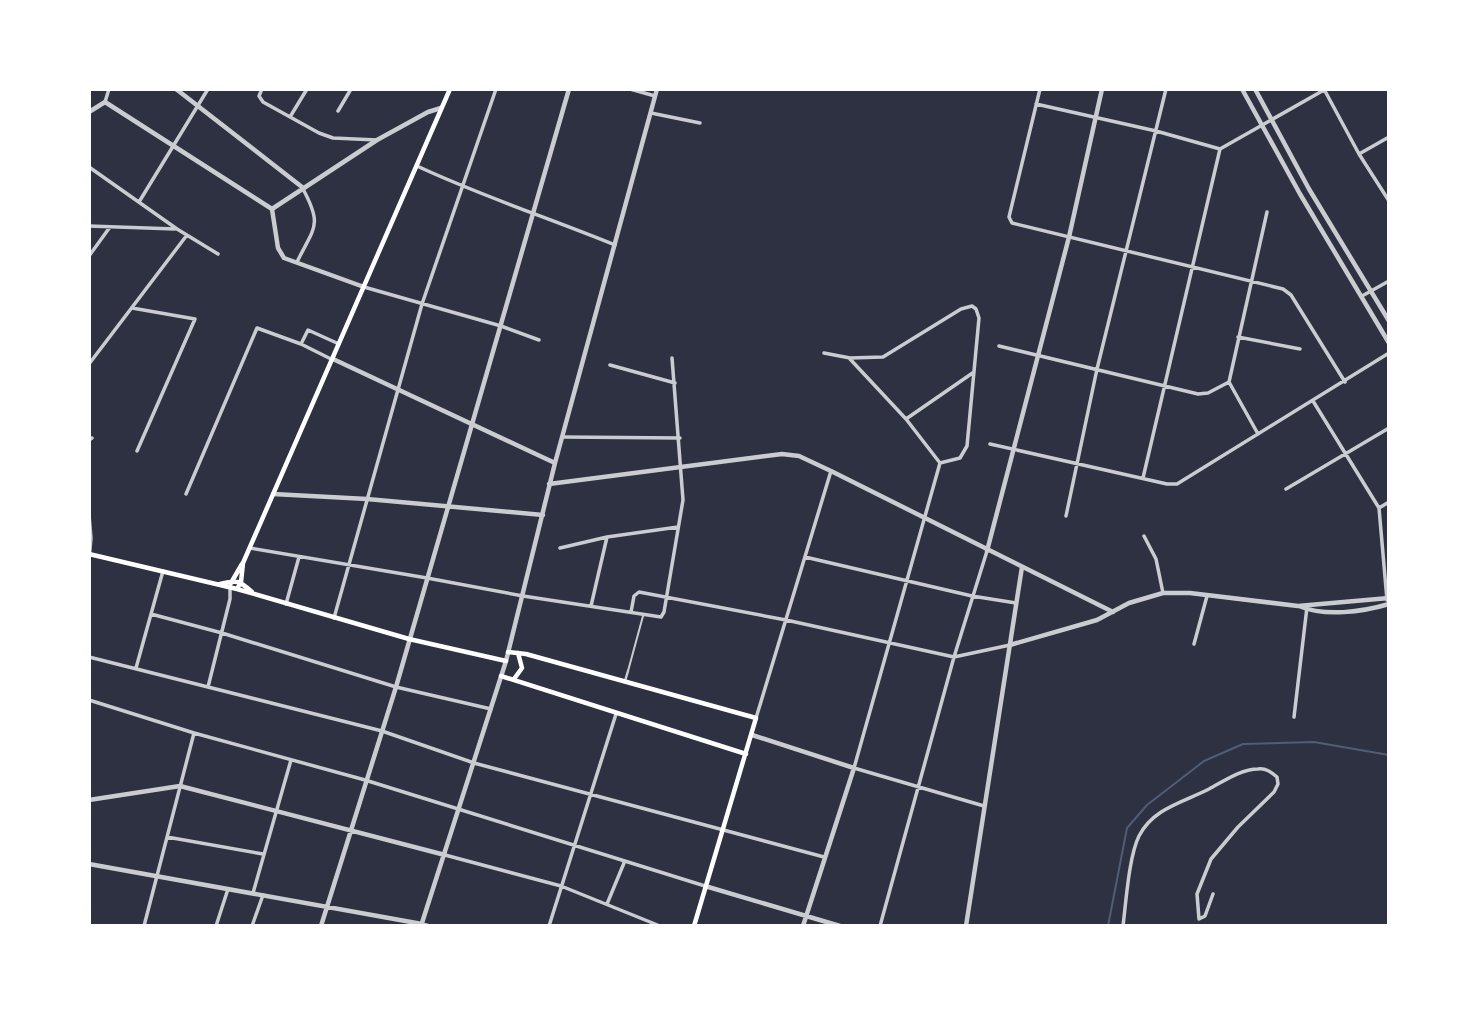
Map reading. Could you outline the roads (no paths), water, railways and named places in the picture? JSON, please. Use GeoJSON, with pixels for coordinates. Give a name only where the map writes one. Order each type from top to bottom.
{"type":"FeatureCollection","features":[{"type":"Feature","properties":{"kind":"main road"},"geometry":{"type":"LineString","coordinates":[[230,588],[340,344],[450,89]]}},
{"type":"Feature","properties":{"kind":"main road"},"geometry":{"type":"LineString","coordinates":[[90,554],[237,589],[409,639],[506,661]]}},
{"type":"Feature","properties":{"kind":"main road"},"geometry":{"type":"LineString","coordinates":[[237,589],[241,582],[243,562]]}},
{"type":"Feature","properties":{"kind":"main road"},"geometry":{"type":"LineString","coordinates":[[212,584],[241,582],[254,594]]}},
{"type":"Feature","properties":{"kind":"main road"},"geometry":{"type":"LineString","coordinates":[[508,652],[756,718],[694,926]]}},
{"type":"Feature","properties":{"kind":"main road"},"geometry":{"type":"LineString","coordinates":[[514,679],[522,668],[518,653]]}},
{"type":"Feature","properties":{"kind":"main road"},"geometry":{"type":"LineString","coordinates":[[501,676],[616,715],[746,754]]}},
{"type":"Feature","properties":{"kind":"street"},"geometry":{"type":"LineString","coordinates":[[89,112],[104,102],[109,89]]}},
{"type":"Feature","properties":{"kind":"street"},"geometry":{"type":"LineString","coordinates":[[176,89],[302,187],[316,218],[315,226],[296,264]]}},
{"type":"Feature","properties":{"kind":"street"},"geometry":{"type":"LineString","coordinates":[[139,202],[208,89]]}},
{"type":"Feature","properties":{"kind":"street"},"geometry":{"type":"LineString","coordinates":[[262,89],[259,96],[263,102],[333,138],[377,140]]}},
{"type":"Feature","properties":{"kind":"street"},"geometry":{"type":"LineString","coordinates":[[290,117],[307,89]]}},
{"type":"Feature","properties":{"kind":"street"},"geometry":{"type":"LineString","coordinates":[[338,111],[351,89]]}},
{"type":"Feature","properties":{"kind":"street"},"geometry":{"type":"LineString","coordinates":[[334,618],[422,304],[496,89]]}},
{"type":"Feature","properties":{"kind":"street"},"geometry":{"type":"LineString","coordinates":[[321,926],[396,687],[569,89]]}},
{"type":"Feature","properties":{"kind":"street"},"geometry":{"type":"LineString","coordinates":[[630,89],[656,96]]}},
{"type":"Feature","properties":{"kind":"street"},"geometry":{"type":"LineString","coordinates":[[422,925],[506,661],[555,463],[657,89]]}},
{"type":"Feature","properties":{"kind":"street"},"geometry":{"type":"LineString","coordinates":[[1040,89],[1010,221],[1015,225],[1127,250],[1287,291],[1345,382]]}},
{"type":"Feature","properties":{"kind":"street"},"geometry":{"type":"LineString","coordinates":[[880,926],[954,657],[987,551],[1069,237],[1102,89]]}},
{"type":"Feature","properties":{"kind":"street"},"geometry":{"type":"LineString","coordinates":[[1066,516],[1097,369],[1166,89]]}},
{"type":"Feature","properties":{"kind":"street"},"geometry":{"type":"LineString","coordinates":[[1242,89],[1300,194],[1389,342]]}},
{"type":"Feature","properties":{"kind":"street"},"geometry":{"type":"LineString","coordinates":[[1255,89],[1308,189],[1389,321]]}},
{"type":"Feature","properties":{"kind":"street"},"geometry":{"type":"LineString","coordinates":[[1143,478],[1220,149],[1324,90],[1359,154],[1389,201]]}},
{"type":"Feature","properties":{"kind":"street"},"geometry":{"type":"LineString","coordinates":[[104,102],[272,209],[278,248],[285,258],[364,287],[539,340]]}},
{"type":"Feature","properties":{"kind":"street"},"geometry":{"type":"LineString","coordinates":[[1036,104],[1156,131],[1220,149]]}},
{"type":"Feature","properties":{"kind":"street"},"geometry":{"type":"LineString","coordinates":[[272,209],[377,140],[428,112],[442,108]]}},
{"type":"Feature","properties":{"kind":"street"},"geometry":{"type":"LineString","coordinates":[[651,113],[701,123]]}},
{"type":"Feature","properties":{"kind":"street"},"geometry":{"type":"LineString","coordinates":[[1359,154],[1389,137]]}},
{"type":"Feature","properties":{"kind":"street"},"geometry":{"type":"LineString","coordinates":[[416,166],[462,187],[615,245]]}},
{"type":"Feature","properties":{"kind":"street"},"geometry":{"type":"LineString","coordinates":[[89,167],[177,229],[218,254]]}},
{"type":"Feature","properties":{"kind":"street"},"geometry":{"type":"LineString","coordinates":[[1300,194],[1308,189]]}},
{"type":"Feature","properties":{"kind":"street"},"geometry":{"type":"LineString","coordinates":[[1258,434],[1229,382],[1268,212]]}},
{"type":"Feature","properties":{"kind":"street"},"geometry":{"type":"LineString","coordinates":[[89,226],[177,229]]}},
{"type":"Feature","properties":{"kind":"street"},"geometry":{"type":"LineString","coordinates":[[89,256],[110,227]]}},
{"type":"Feature","properties":{"kind":"street"},"geometry":{"type":"LineString","coordinates":[[89,364],[187,234]]}},
{"type":"Feature","properties":{"kind":"street"},"geometry":{"type":"LineString","coordinates":[[1362,296],[1389,281]]}},
{"type":"Feature","properties":{"kind":"street"},"geometry":{"type":"LineString","coordinates":[[824,353],[850,358],[883,357],[961,309],[972,306],[978,312],[979,318],[965,452],[960,458],[940,463]]}},
{"type":"Feature","properties":{"kind":"street"},"geometry":{"type":"LineString","coordinates":[[132,308],[195,319],[137,450]]}},
{"type":"Feature","properties":{"kind":"street"},"geometry":{"type":"LineString","coordinates":[[186,494],[257,328],[301,344],[555,463]]}},
{"type":"Feature","properties":{"kind":"street"},"geometry":{"type":"LineString","coordinates":[[301,344],[305,332],[310,330],[340,344]]}},
{"type":"Feature","properties":{"kind":"street"},"geometry":{"type":"LineString","coordinates":[[1238,337],[1300,349]]}},
{"type":"Feature","properties":{"kind":"street"},"geometry":{"type":"LineString","coordinates":[[999,346],[1203,395],[1229,382]]}},
{"type":"Feature","properties":{"kind":"street"},"geometry":{"type":"LineString","coordinates":[[990,444],[1177,484],[1389,353]]}},
{"type":"Feature","properties":{"kind":"street"},"geometry":{"type":"LineString","coordinates":[[250,548],[659,617],[663,615],[667,596],[683,500],[680,438],[671,358]]}},
{"type":"Feature","properties":{"kind":"street"},"geometry":{"type":"LineString","coordinates":[[850,358],[906,419],[940,463]]}},
{"type":"Feature","properties":{"kind":"street"},"geometry":{"type":"LineString","coordinates":[[610,365],[675,383]]}},
{"type":"Feature","properties":{"kind":"street"},"geometry":{"type":"LineString","coordinates":[[906,419],[974,372]]}},
{"type":"Feature","properties":{"kind":"street"},"geometry":{"type":"LineString","coordinates":[[1313,401],[1379,508],[1388,601]]}},
{"type":"Feature","properties":{"kind":"street"},"geometry":{"type":"LineString","coordinates":[[1286,489],[1389,428]]}},
{"type":"Feature","properties":{"kind":"street"},"geometry":{"type":"LineString","coordinates":[[562,437],[680,438]]}},
{"type":"Feature","properties":{"kind":"street"},"geometry":{"type":"LineString","coordinates":[[550,484],[791,454],[831,471],[1113,612]]}},
{"type":"Feature","properties":{"kind":"street"},"geometry":{"type":"LineString","coordinates":[[803,926],[854,768],[940,463]]}},
{"type":"Feature","properties":{"kind":"street"},"geometry":{"type":"LineString","coordinates":[[756,718],[831,471]]}},
{"type":"Feature","properties":{"kind":"street"},"geometry":{"type":"LineString","coordinates":[[273,494],[367,499],[543,515]]}},
{"type":"Feature","properties":{"kind":"street"},"geometry":{"type":"LineString","coordinates":[[1379,508],[1389,502]]}},
{"type":"Feature","properties":{"kind":"street"},"geometry":{"type":"LineString","coordinates":[[89,515],[89,560]]}},
{"type":"Feature","properties":{"kind":"street"},"geometry":{"type":"LineString","coordinates":[[560,548],[607,537],[678,527]]}},
{"type":"Feature","properties":{"kind":"street"},"geometry":{"type":"LineString","coordinates":[[1144,536],[1156,559],[1163,593]]}},
{"type":"Feature","properties":{"kind":"street"},"geometry":{"type":"LineString","coordinates":[[591,606],[607,537]]}},
{"type":"Feature","properties":{"kind":"street"},"geometry":{"type":"LineString","coordinates":[[286,604],[299,557]]}},
{"type":"Feature","properties":{"kind":"street"},"geometry":{"type":"LineString","coordinates":[[805,557],[972,596],[1016,603]]}},
{"type":"Feature","properties":{"kind":"street"},"geometry":{"type":"LineString","coordinates":[[966,926],[1022,567]]}},
{"type":"Feature","properties":{"kind":"street"},"geometry":{"type":"LineString","coordinates":[[136,668],[163,571]]}},
{"type":"Feature","properties":{"kind":"street"},"geometry":{"type":"LineString","coordinates":[[208,687],[230,599],[230,588]]}},
{"type":"Feature","properties":{"kind":"street"},"geometry":{"type":"LineString","coordinates":[[230,599],[237,589]]}},
{"type":"Feature","properties":{"kind":"street"},"geometry":{"type":"LineString","coordinates":[[631,612],[636,593],[667,596],[954,657],[1010,645],[1089,622],[1129,603],[1163,593],[1190,593],[1344,611],[1371,609],[1388,601]]}},
{"type":"Feature","properties":{"kind":"street"},"geometry":{"type":"LineString","coordinates":[[1194,645],[1207,596]]}},
{"type":"Feature","properties":{"kind":"street"},"geometry":{"type":"LineString","coordinates":[[1307,607],[1388,601]]}},
{"type":"Feature","properties":{"kind":"street"},"geometry":{"type":"LineString","coordinates":[[1294,717],[1307,607]]}},
{"type":"Feature","properties":{"kind":"street"},"geometry":{"type":"LineString","coordinates":[[151,614],[396,687],[491,709]]}},
{"type":"Feature","properties":{"kind":"street"},"geometry":{"type":"LineString","coordinates":[[89,657],[382,732],[474,763],[590,796],[824,857]]}},
{"type":"Feature","properties":{"kind":"street"},"geometry":{"type":"LineString","coordinates":[[625,681],[628,670]]}},
{"type":"Feature","properties":{"kind":"street"},"geometry":{"type":"LineString","coordinates":[[89,700],[194,733],[365,780],[624,863],[840,926]]}},
{"type":"Feature","properties":{"kind":"street"},"geometry":{"type":"LineString","coordinates":[[549,926],[616,715]]}},
{"type":"Feature","properties":{"kind":"street"},"geometry":{"type":"LineString","coordinates":[[144,926],[194,733]]}},
{"type":"Feature","properties":{"kind":"street"},"geometry":{"type":"LineString","coordinates":[[751,735],[986,807]]}},
{"type":"Feature","properties":{"kind":"street"},"geometry":{"type":"LineString","coordinates":[[253,893],[291,760]]}},
{"type":"Feature","properties":{"kind":"street"},"geometry":{"type":"LineString","coordinates":[[1122,926],[1134,852],[1138,837],[1148,822],[1183,799],[1246,770],[1266,769],[1277,777],[1275,792],[1238,827],[1211,859],[1197,894],[1199,919],[1205,916],[1213,894]]}},
{"type":"Feature","properties":{"kind":"street"},"geometry":{"type":"LineString","coordinates":[[89,800],[180,786],[561,886],[660,926]]}},
{"type":"Feature","properties":{"kind":"street"},"geometry":{"type":"LineString","coordinates":[[167,837],[263,854]]}},
{"type":"Feature","properties":{"kind":"street"},"geometry":{"type":"LineString","coordinates":[[607,904],[624,863]]}},
{"type":"Feature","properties":{"kind":"street"},"geometry":{"type":"LineString","coordinates":[[89,864],[430,926]]}},
{"type":"Feature","properties":{"kind":"street"},"geometry":{"type":"LineString","coordinates":[[216,926],[228,888]]}},
{"type":"Feature","properties":{"kind":"street"},"geometry":{"type":"LineString","coordinates":[[252,926],[263,895]]}},
{"type":"Feature","properties":{"kind":"lane"},"geometry":{"type":"LineString","coordinates":[[628,670],[643,614]]}},
{"type":"Feature","properties":{"kind":"waterway"},"geometry":{"type":"LineString","coordinates":[[1108,926],[1127,828],[1147,805],[1204,761],[1243,744],[1314,742],[1389,755]]}}]}
